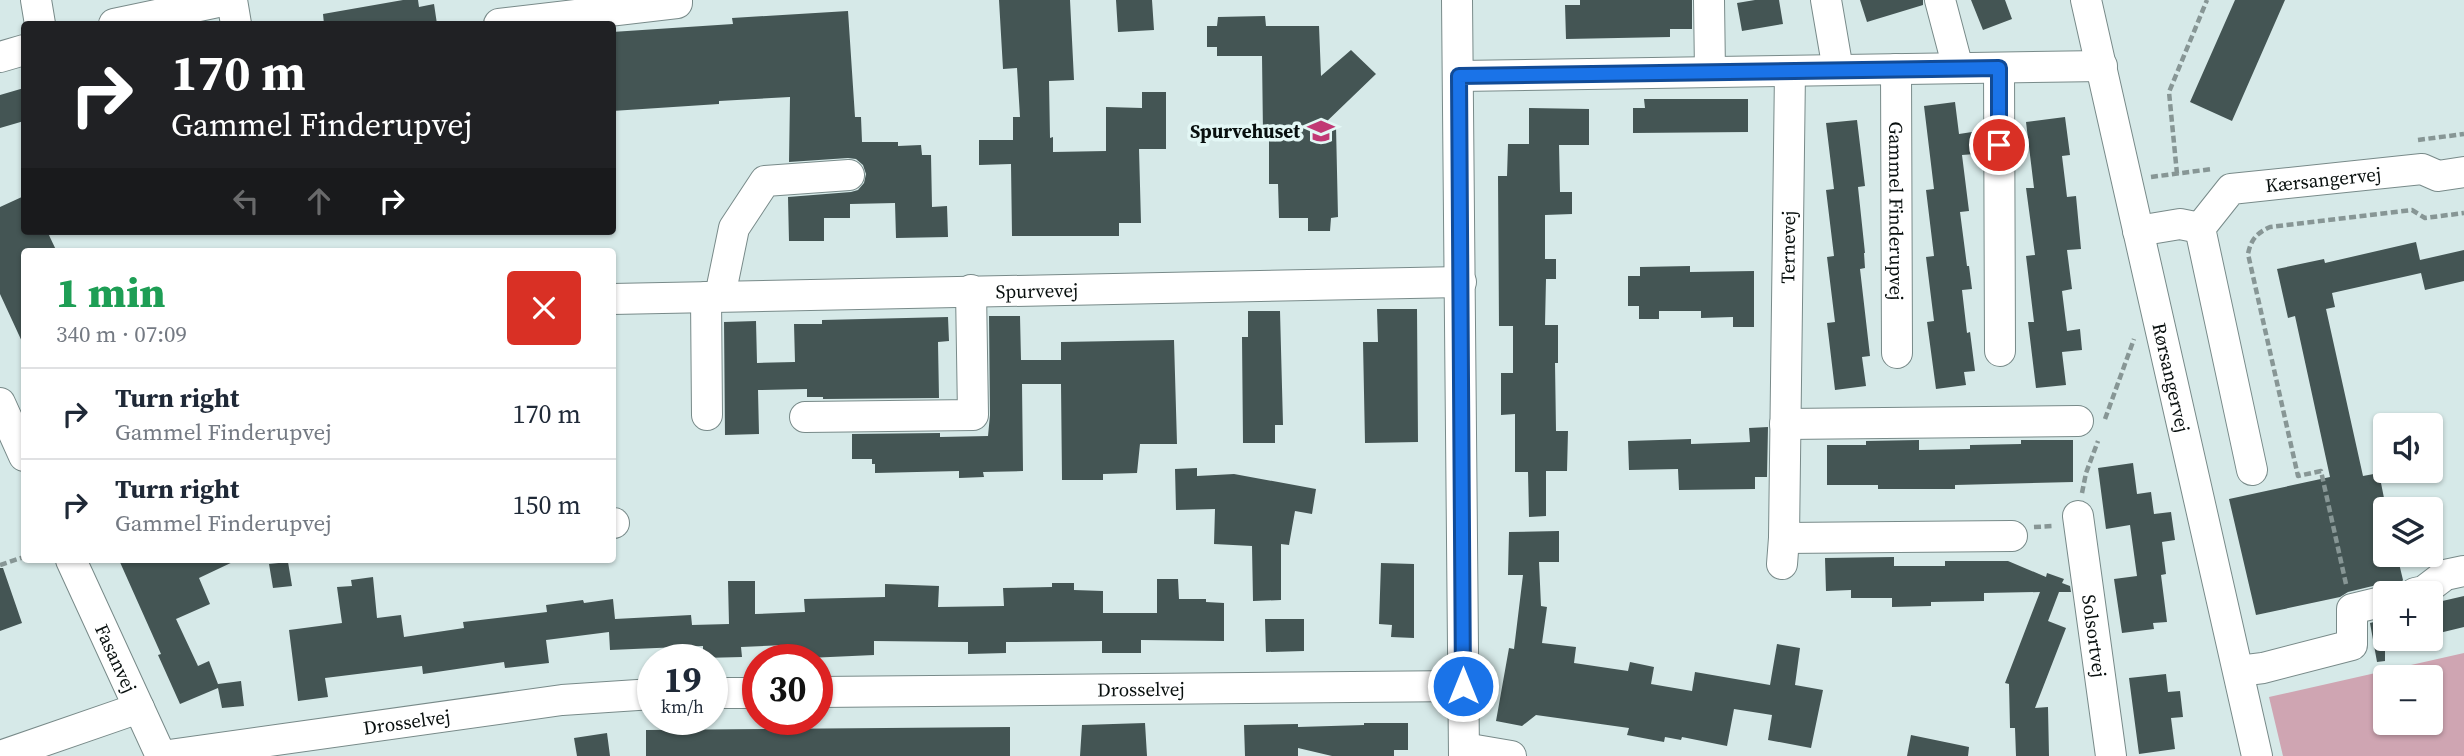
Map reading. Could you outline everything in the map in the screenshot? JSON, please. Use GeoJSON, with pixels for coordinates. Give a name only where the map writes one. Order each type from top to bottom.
{"type":"FeatureCollection","features":[{"type":"Feature","properties":{"kind":"street"},"geometry":{"type":"LineString","coordinates":[[36,0],[40,21]]}},
{"type":"Feature","properties":{"kind":"street"},"geometry":{"type":"LineString","coordinates":[[132,21],[229,0],[235,21]]}},
{"type":"Feature","properties":{"kind":"street"},"geometry":{"type":"LineString","coordinates":[[496,0],[499,21]]}},
{"type":"Feature","properties":{"kind":"street"},"geometry":{"type":"LineString","coordinates":[[526,21],[677,4],[677,0]]}},
{"type":"Feature","properties":{"kind":"street"},"geometry":{"type":"LineString","coordinates":[[1457,0],[1464,752],[1511,756]]}},
{"type":"Feature","properties":{"kind":"street"},"geometry":{"type":"LineString","coordinates":[[1709,0],[1710,72]]}},
{"type":"Feature","properties":{"kind":"street"},"geometry":{"type":"LineString","coordinates":[[1826,0],[1838,70]]}},
{"type":"Feature","properties":{"kind":"street"},"geometry":{"type":"LineString","coordinates":[[1940,0],[1958,68]]}},
{"type":"Feature","properties":{"kind":"street","name":"Rørsangervej"},"geometry":{"type":"LineString","coordinates":[[2086,0],[2257,756]]}},
{"type":"Feature","properties":{"kind":"street"},"geometry":{"type":"LineString","coordinates":[[0,57],[21,51]]}},
{"type":"Feature","properties":{"kind":"street"},"geometry":{"type":"LineString","coordinates":[[1459,76],[2102,66]]}},
{"type":"Feature","properties":{"kind":"street"},"geometry":{"type":"LineString","coordinates":[[1999,68],[2000,351]]}},
{"type":"Feature","properties":{"kind":"street","name":"Gammel Finderupvej"},"geometry":{"type":"LineString","coordinates":[[1896,69],[1897,353]]}},
{"type":"Feature","properties":{"kind":"street","name":"Ternevej"},"geometry":{"type":"LineString","coordinates":[[1790,71],[1783,551],[2012,536]]}},
{"type":"Feature","properties":{"kind":"street","name":"Kærsangervej"},"geometry":{"type":"LineString","coordinates":[[2200,228],[2231,190],[2421,169],[2438,176],[2464,172]]}},
{"type":"Feature","properties":{"kind":"street"},"geometry":{"type":"LineString","coordinates":[[708,415],[713,296],[734,228],[765,181],[849,175]]}},
{"type":"Feature","properties":{"kind":"street"},"geometry":{"type":"LineString","coordinates":[[2138,231],[2180,224],[2200,228],[2252,470]]}},
{"type":"Feature","properties":{"kind":"street","name":"Spurvevej"},"geometry":{"type":"LineString","coordinates":[[616,299],[1461,282]]}},
{"type":"Feature","properties":{"kind":"street"},"geometry":{"type":"LineString","coordinates":[[806,417],[973,415],[971,290]]}},
{"type":"Feature","properties":{"kind":"street"},"geometry":{"type":"LineString","coordinates":[[0,403],[21,449]]}},
{"type":"Feature","properties":{"kind":"street"},"geometry":{"type":"LineString","coordinates":[[1785,424],[2094,425]]}},
{"type":"Feature","properties":{"kind":"street","name":"Solsortvej"},"geometry":{"type":"LineString","coordinates":[[2078,516],[2111,756]]}},
{"type":"Feature","properties":{"kind":"street","name":"Fasanvej"},"geometry":{"type":"LineString","coordinates":[[72,563],[161,756]]}},
{"type":"Feature","properties":{"kind":"street"},"geometry":{"type":"LineString","coordinates":[[2437,581],[2445,575],[2464,571]]}},
{"type":"Feature","properties":{"kind":"street"},"geometry":{"type":"LineString","coordinates":[[2239,671],[2263,668],[2352,645],[2352,609],[2373,604]]}},
{"type":"Feature","properties":{"kind":"street","name":"Drosselvej"},"geometry":{"type":"LineString","coordinates":[[833,692],[1463,686]]}},
{"type":"Feature","properties":{"kind":"street","name":"Drosselvej"},"geometry":{"type":"LineString","coordinates":[[161,756],[562,700],[637,695]]}},
{"type":"Feature","properties":{"kind":"street"},"geometry":{"type":"LineString","coordinates":[[0,756],[139,708]]}},
{"type":"Feature","properties":{"kind":"path"},"geometry":{"type":"LineString","coordinates":[[2177,174],[2169,92],[2207,0]]}},
{"type":"Feature","properties":{"kind":"path"},"geometry":{"type":"LineString","coordinates":[[2352,609],[2320,471],[2298,476],[2248,254],[2251,242],[2259,232],[2270,227],[2412,210],[2425,218],[2464,213]]}},
{"type":"Feature","properties":{"kind":"path"},"geometry":{"type":"LineString","coordinates":[[2012,536],[2019,528],[2057,525],[2078,516],[2094,425],[2137,331],[2155,305]]}},
{"type":"Feature","properties":{"kind":"path"},"geometry":{"type":"LineString","coordinates":[[0,565],[21,558]]}},
{"type":"Feature","properties":{"kind":"shaded area"},"geometry":{"type":"Polygon","coordinates":[[[2464,653],[2464,756],[2283,756],[2269,697],[2373,674],[2373,735],[2443,735],[2443,665],[2411,665],[2464,653]]]}},
{"type":"Feature","properties":{"kind":"building"},"geometry":{"type":"Polygon","coordinates":[[[403,0],[418,0],[419,7],[434,4],[437,21],[324,21],[323,14],[403,0]]]}},
{"type":"Feature","properties":{"kind":"building"},"geometry":{"type":"Polygon","coordinates":[[[999,0],[1070,0],[1074,80],[1049,81],[1050,138],[1053,137],[1053,152],[1106,151],[1106,107],[1142,108],[1142,92],[1166,92],[1166,149],[1139,149],[1141,223],[1119,223],[1119,236],[1012,236],[1011,164],[979,165],[979,140],[1013,140],[1013,117],[1020,117],[1017,68],[1003,69],[999,0]]]}},
{"type":"Feature","properties":{"kind":"building"},"geometry":{"type":"Polygon","coordinates":[[[1116,0],[1152,0],[1154,30],[1118,32],[1116,0]]]}},
{"type":"Feature","properties":{"kind":"building"},"geometry":{"type":"Polygon","coordinates":[[[1580,0],[1692,0],[1692,29],[1670,29],[1670,37],[1566,39],[1565,5],[1580,5],[1580,0]]]}},
{"type":"Feature","properties":{"kind":"building"},"geometry":{"type":"Polygon","coordinates":[[[1779,0],[1783,24],[1742,31],[1737,3],[1779,0]]]}},
{"type":"Feature","properties":{"kind":"building"},"geometry":{"type":"Polygon","coordinates":[[[1860,0],[1923,0],[1923,5],[1867,22],[1860,0]]]}},
{"type":"Feature","properties":{"kind":"building"},"geometry":{"type":"Polygon","coordinates":[[[1971,0],[2005,0],[2012,19],[1983,30],[1971,0]]]}},
{"type":"Feature","properties":{"kind":"building"},"geometry":{"type":"Polygon","coordinates":[[[2235,0],[2285,0],[2232,121],[2190,102],[2235,0]]]}},
{"type":"Feature","properties":{"kind":"building"},"geometry":{"type":"Polygon","coordinates":[[[848,11],[855,117],[861,117],[862,142],[898,142],[898,146],[921,145],[922,155],[931,155],[932,207],[947,206],[948,237],[896,238],[895,203],[850,204],[850,218],[824,218],[824,241],[789,241],[788,197],[858,190],[864,183],[866,174],[863,165],[856,159],[789,162],[790,97],[616,111],[616,32],[733,24],[732,18],[848,11]]]}},
{"type":"Feature","properties":{"kind":"building"},"geometry":{"type":"Polygon","coordinates":[[[1265,16],[1266,26],[1319,26],[1321,76],[1351,50],[1376,74],[1322,126],[1336,126],[1338,217],[1331,218],[1330,231],[1308,231],[1308,218],[1279,218],[1278,184],[1269,184],[1269,135],[1263,134],[1262,56],[1217,56],[1217,47],[1207,47],[1207,26],[1217,26],[1218,17],[1265,16]]]}},
{"type":"Feature","properties":{"kind":"building"},"geometry":{"type":"Polygon","coordinates":[[[21,89],[21,122],[0,128],[0,95],[21,89]]]}},
{"type":"Feature","properties":{"kind":"building"},"geometry":{"type":"Polygon","coordinates":[[[1644,99],[1748,99],[1748,132],[1633,133],[1633,108],[1645,108],[1644,99]]]}},
{"type":"Feature","properties":{"kind":"building"},"geometry":{"type":"Polygon","coordinates":[[[1955,102],[1959,134],[1972,132],[1975,154],[1962,155],[1969,211],[1960,212],[1972,289],[1962,290],[1975,371],[1964,372],[1966,385],[1936,389],[1927,322],[1934,321],[1926,257],[1934,256],[1926,190],[1934,189],[1924,106],[1955,102]]]}},
{"type":"Feature","properties":{"kind":"building"},"geometry":{"type":"Polygon","coordinates":[[[1529,108],[1589,109],[1589,145],[1559,145],[1560,192],[1572,192],[1572,214],[1545,215],[1545,259],[1556,259],[1556,279],[1546,279],[1545,325],[1558,325],[1558,363],[1555,363],[1556,431],[1568,431],[1567,471],[1546,471],[1546,516],[1529,517],[1528,472],[1515,472],[1515,414],[1501,415],[1501,373],[1513,373],[1513,326],[1499,326],[1498,176],[1507,176],[1508,144],[1529,144],[1529,108]]]}},
{"type":"Feature","properties":{"kind":"building"},"geometry":{"type":"Polygon","coordinates":[[[2065,117],[2070,155],[2062,156],[2067,197],[2076,196],[2081,249],[2067,250],[2072,289],[2062,291],[2067,331],[2080,329],[2082,350],[2062,352],[2066,385],[2036,388],[2028,322],[2034,322],[2026,256],[2035,255],[2026,188],[2034,188],[2026,122],[2065,117]]]}},
{"type":"Feature","properties":{"kind":"building"},"geometry":{"type":"Polygon","coordinates":[[[1857,120],[1865,186],[1858,187],[1865,253],[1865,268],[1860,269],[1870,356],[1862,357],[1866,386],[1835,390],[1827,323],[1835,322],[1827,257],[1834,256],[1826,190],[1834,189],[1826,123],[1857,120]]]}},
{"type":"Feature","properties":{"kind":"building"},"geometry":{"type":"Polygon","coordinates":[[[21,197],[21,235],[49,235],[55,248],[21,248],[21,340],[0,294],[0,207],[21,197]]]}},
{"type":"Feature","properties":{"kind":"building"},"geometry":{"type":"Polygon","coordinates":[[[2416,242],[2420,260],[2464,250],[2464,281],[2425,290],[2421,273],[2332,293],[2335,307],[2326,309],[2363,476],[2373,474],[2373,483],[2381,483],[2384,497],[2373,497],[2373,567],[2400,567],[2403,580],[2373,581],[2373,586],[2348,592],[2340,597],[2256,615],[2229,499],[2330,477],[2295,316],[2288,318],[2277,269],[2324,259],[2325,263],[2416,242]]]}},
{"type":"Feature","properties":{"kind":"building"},"geometry":{"type":"Polygon","coordinates":[[[1690,266],[1690,272],[1754,271],[1754,327],[1733,327],[1733,317],[1701,318],[1701,311],[1659,311],[1659,319],[1639,319],[1639,306],[1628,306],[1628,276],[1640,276],[1640,267],[1690,266]]]}},
{"type":"Feature","properties":{"kind":"building"},"geometry":{"type":"Polygon","coordinates":[[[1377,309],[1417,309],[1418,442],[1365,443],[1363,342],[1378,342],[1377,309]]]}},
{"type":"Feature","properties":{"kind":"building"},"geometry":{"type":"Polygon","coordinates":[[[1248,311],[1280,311],[1283,425],[1275,425],[1275,443],[1243,443],[1242,337],[1248,337],[1248,311]]]}},
{"type":"Feature","properties":{"kind":"building"},"geometry":{"type":"Polygon","coordinates":[[[989,316],[1020,316],[1021,360],[1061,360],[1061,342],[1174,340],[1177,444],[1140,444],[1137,473],[1103,474],[1103,480],[1062,480],[1061,384],[1022,384],[1023,471],[983,472],[984,477],[959,478],[959,471],[875,473],[872,459],[852,459],[852,434],[940,433],[940,437],[988,436],[989,316]]]}},
{"type":"Feature","properties":{"kind":"building"},"geometry":{"type":"Polygon","coordinates":[[[948,317],[949,341],[938,342],[939,398],[823,399],[807,397],[807,389],[758,390],[759,434],[725,435],[724,322],[756,321],[757,363],[795,362],[794,324],[822,324],[822,320],[948,317]]]}},
{"type":"Feature","properties":{"kind":"building"},"geometry":{"type":"Polygon","coordinates":[[[1768,427],[1767,477],[1755,477],[1755,489],[1679,490],[1678,469],[1629,470],[1628,441],[1691,439],[1691,444],[1750,442],[1749,428],[1768,427]]]}},
{"type":"Feature","properties":{"kind":"building"},"geometry":{"type":"Polygon","coordinates":[[[1919,440],[1919,450],[2021,444],[2021,440],[2073,440],[2073,482],[1955,485],[1955,489],[1878,489],[1878,485],[1827,485],[1827,445],[1866,445],[1866,441],[1919,440]]]}},
{"type":"Feature","properties":{"kind":"building"},"geometry":{"type":"Polygon","coordinates":[[[2133,463],[2137,494],[2151,492],[2154,514],[2171,512],[2175,540],[2162,542],[2166,574],[2161,575],[2167,622],[2153,623],[2154,629],[2122,633],[2114,579],[2137,576],[2130,525],[2106,529],[2098,468],[2133,463]]]}},
{"type":"Feature","properties":{"kind":"building"},"geometry":{"type":"Polygon","coordinates":[[[1197,468],[1197,476],[1234,474],[1316,489],[1312,514],[1295,511],[1289,545],[1281,544],[1281,600],[1253,601],[1252,546],[1214,544],[1215,509],[1176,510],[1175,469],[1197,468]]]}},
{"type":"Feature","properties":{"kind":"building"},"geometry":{"type":"Polygon","coordinates":[[[1559,531],[1559,562],[1539,562],[1541,606],[1547,607],[1542,643],[1576,647],[1574,663],[1628,671],[1630,662],[1654,667],[1651,684],[1692,691],[1695,672],[1770,685],[1777,644],[1800,648],[1795,685],[1823,690],[1811,748],[1768,740],[1772,715],[1734,709],[1727,746],[1682,737],[1681,740],[1665,737],[1664,742],[1627,735],[1629,728],[1536,715],[1522,726],[1496,721],[1509,648],[1514,649],[1523,575],[1508,575],[1509,532],[1559,531]]]}},
{"type":"Feature","properties":{"kind":"building"},"geometry":{"type":"Polygon","coordinates":[[[1894,557],[1894,566],[1945,566],[1945,561],[2008,561],[2046,577],[2047,573],[2064,579],[2062,583],[2070,586],[2071,592],[2059,592],[2048,621],[2066,628],[2035,708],[2048,707],[2049,756],[2016,756],[2015,728],[2010,728],[2009,684],[2005,683],[2040,592],[1984,593],[1984,601],[1931,602],[1931,606],[1892,607],[1892,598],[1851,598],[1851,590],[1826,591],[1825,558],[1894,557]]]}},
{"type":"Feature","properties":{"kind":"building"},"geometry":{"type":"Polygon","coordinates":[[[120,563],[231,563],[199,578],[210,604],[176,619],[198,666],[209,661],[218,684],[241,681],[244,706],[222,708],[218,688],[180,704],[158,655],[161,654],[120,563]]]}},
{"type":"Feature","properties":{"kind":"building"},"geometry":{"type":"Polygon","coordinates":[[[288,563],[292,586],[273,588],[269,564],[288,563]]]}},
{"type":"Feature","properties":{"kind":"building"},"geometry":{"type":"Polygon","coordinates":[[[1381,563],[1414,564],[1414,638],[1391,637],[1392,625],[1379,624],[1381,563]]]}},
{"type":"Feature","properties":{"kind":"building"},"geometry":{"type":"Polygon","coordinates":[[[0,568],[3,568],[22,623],[0,631],[0,568]]]}},
{"type":"Feature","properties":{"kind":"building"},"geometry":{"type":"Polygon","coordinates":[[[373,577],[377,618],[401,615],[404,637],[464,628],[463,622],[547,612],[546,605],[583,600],[584,603],[613,599],[615,619],[691,615],[692,625],[729,624],[728,581],[755,581],[755,614],[805,612],[804,599],[885,597],[885,584],[939,586],[938,607],[1004,606],[1003,588],[1052,587],[1052,583],[1074,583],[1074,590],[1103,591],[1103,613],[1157,613],[1157,579],[1178,579],[1179,599],[1206,599],[1206,602],[1224,603],[1224,641],[1141,640],[1141,653],[1102,653],[1102,641],[1006,642],[1006,653],[968,654],[968,642],[874,641],[874,655],[833,657],[833,644],[742,644],[742,657],[728,657],[728,644],[637,644],[637,649],[610,650],[609,632],[546,640],[549,663],[505,668],[504,662],[423,674],[422,666],[325,678],[328,697],[298,701],[289,630],[342,623],[337,587],[352,586],[351,580],[373,577]]]}},
{"type":"Feature","properties":{"kind":"building"},"geometry":{"type":"Polygon","coordinates":[[[2464,596],[2464,627],[2443,632],[2443,601],[2464,596]]]}},
{"type":"Feature","properties":{"kind":"building"},"geometry":{"type":"Polygon","coordinates":[[[1265,619],[1304,619],[1304,651],[1266,652],[1265,619]]]}},
{"type":"Feature","properties":{"kind":"building"},"geometry":{"type":"Polygon","coordinates":[[[2375,651],[2385,651],[2385,661],[2377,662],[2375,651]]]}},
{"type":"Feature","properties":{"kind":"building"},"geometry":{"type":"Polygon","coordinates":[[[2166,674],[2168,692],[2180,691],[2183,717],[2171,718],[2175,749],[2139,754],[2129,678],[2166,674]]]}},
{"type":"Feature","properties":{"kind":"building"},"geometry":{"type":"Polygon","coordinates":[[[1145,723],[1147,756],[1080,756],[1082,725],[1145,723]]]}},
{"type":"Feature","properties":{"kind":"building"},"geometry":{"type":"Polygon","coordinates":[[[1408,723],[1408,750],[1394,750],[1394,756],[1332,756],[1298,748],[1298,756],[1245,756],[1244,725],[1298,724],[1298,727],[1408,723]]]}},
{"type":"Feature","properties":{"kind":"building"},"geometry":{"type":"Polygon","coordinates":[[[1010,727],[1010,756],[646,756],[646,735],[728,735],[728,729],[742,729],[742,735],[833,735],[833,728],[1010,727]]]}},
{"type":"Feature","properties":{"kind":"building"},"geometry":{"type":"Polygon","coordinates":[[[607,733],[610,756],[577,756],[574,738],[607,733]]]}},
{"type":"Feature","properties":{"kind":"building"},"geometry":{"type":"Polygon","coordinates":[[[1911,735],[1969,747],[1968,756],[1907,756],[1911,735]]]}},
{"type":"Feature","properties":{"kind":"place","name":"Spurvehuset"},"geometry":{"type":"Point","coordinates":[1321,131]}},
{"type":"Feature","properties":{"kind":"route"},"geometry":{"type":"LineString","coordinates":[[1463,686],[1459,76],[1999,68],[1999,145]]}}]}
